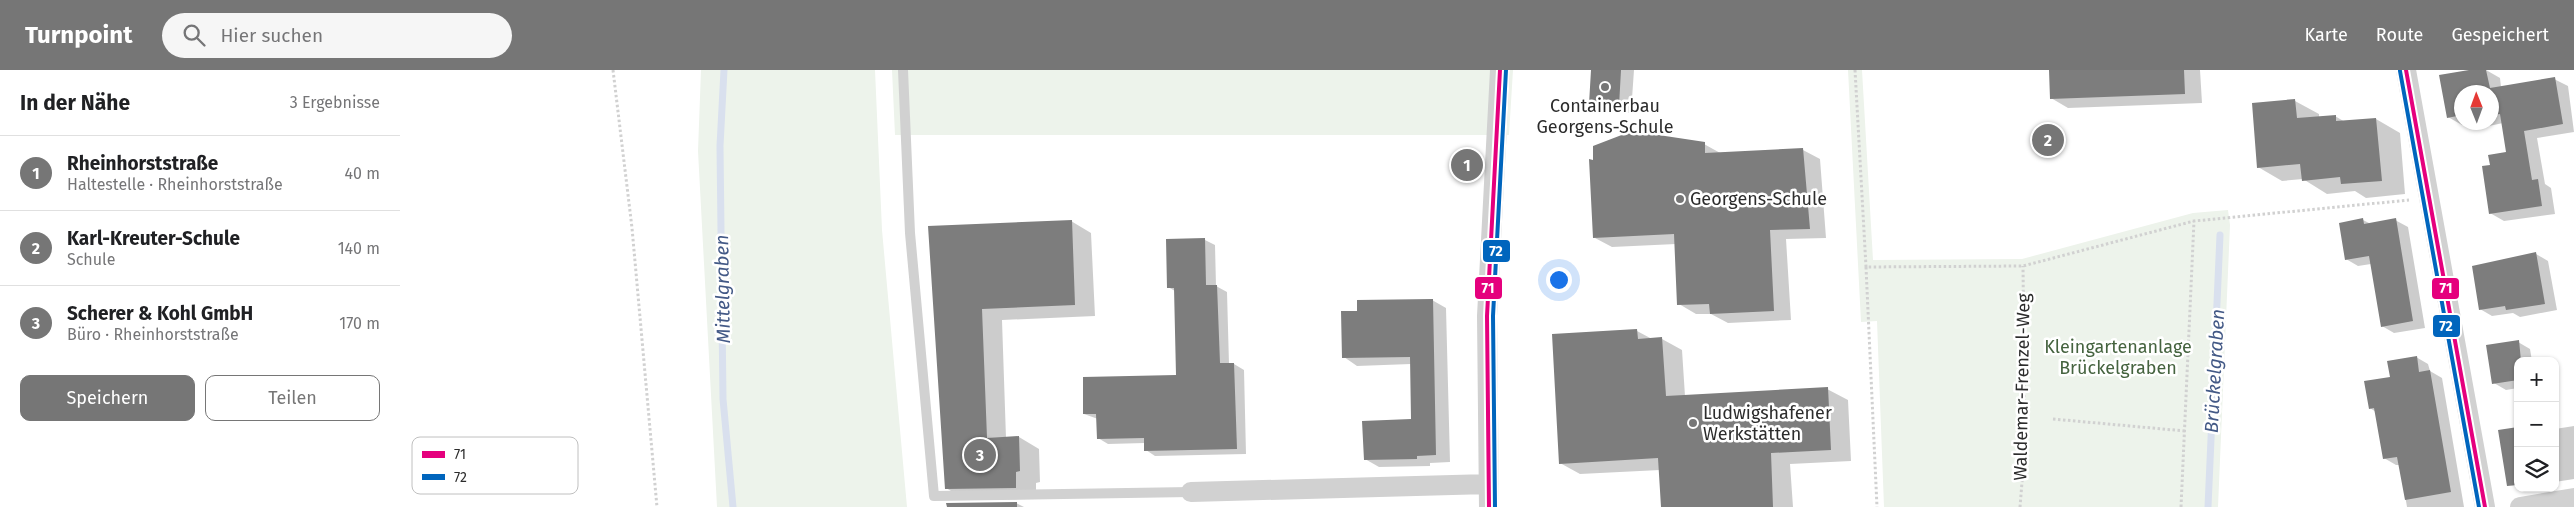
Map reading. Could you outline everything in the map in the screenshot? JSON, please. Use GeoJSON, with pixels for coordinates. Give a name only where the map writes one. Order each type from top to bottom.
{"type":"FeatureCollection","features":[{"type":"Feature","properties":{"kind":"street"},"geometry":{"type":"LineString","coordinates":[[1489,507],[1486,316],[1500,70]]}},
{"type":"Feature","properties":{"kind":"street"},"geometry":{"type":"LineString","coordinates":[[2406,70],[2485,507]]}},
{"type":"Feature","properties":{"kind":"street"},"geometry":{"type":"LineString","coordinates":[[1190,492],[1489,484]]}},
{"type":"Feature","properties":{"kind":"street"},"geometry":{"type":"LineString","coordinates":[[2520,507],[2574,498]]}},
{"type":"Feature","properties":{"kind":"lane"},"geometry":{"type":"LineString","coordinates":[[903,70],[910,234],[934,496],[1190,492]]}},
{"type":"Feature","properties":{"kind":"path"},"geometry":{"type":"LineString","coordinates":[[613,70],[632,228],[657,507]]}},
{"type":"Feature","properties":{"kind":"path"},"geometry":{"type":"LineString","coordinates":[[1855,70],[1877,507]]}},
{"type":"Feature","properties":{"kind":"path"},"geometry":{"type":"LineString","coordinates":[[1866,267],[2023,266],[2194,221],[2429,197]]}},
{"type":"Feature","properties":{"kind":"path"},"geometry":{"type":"LineString","coordinates":[[2181,507],[2194,221]]}},
{"type":"Feature","properties":{"kind":"path","name":"Waldemar-Frenzel-Weg"},"geometry":{"type":"LineString","coordinates":[[2020,507],[2025,445],[2023,266]]}},
{"type":"Feature","properties":{"kind":"path"},"geometry":{"type":"LineString","coordinates":[[2054,419],[2185,431]]}},
{"type":"Feature","properties":{"kind":"green space"},"geometry":{"type":"Polygon","coordinates":[[[701,70],[875,70],[882,230],[907,507],[717,507],[698,151],[701,70]]]}},
{"type":"Feature","properties":{"kind":"green space"},"geometry":{"type":"Polygon","coordinates":[[[892,70],[1513,70],[1509,135],[895,135],[892,70]]]}},
{"type":"Feature","properties":{"kind":"green space","name":"Kleingartenanlage Brückelgraben"},"geometry":{"type":"Polygon","coordinates":[[[1848,70],[1862,70],[1873,260],[2022,259],[2193,213],[2228,210],[2230,225],[2218,507],[1884,507],[1877,321],[1861,322],[1848,70]]]}},
{"type":"Feature","properties":{"kind":"building","name":"Containerbau Georgens-Schule"},"geometry":{"type":"Polygon","coordinates":[[[1591,70],[1621,70],[1619,106],[1589,104],[1591,70]]]}},
{"type":"Feature","properties":{"kind":"building"},"geometry":{"type":"Polygon","coordinates":[[[2049,70],[2184,70],[2185,94],[2050,99],[2049,70]]]}},
{"type":"Feature","properties":{"kind":"building"},"geometry":{"type":"Polygon","coordinates":[[[2469,70],[2486,70],[2489,85],[2454,85],[2454,117],[2447,118],[2439,75],[2469,70]]]}},
{"type":"Feature","properties":{"kind":"building"},"geometry":{"type":"Polygon","coordinates":[[[2555,77],[2563,124],[2524,131],[2532,180],[2538,179],[2542,206],[2489,214],[2482,166],[2490,165],[2488,155],[2506,152],[2500,114],[2499,86],[2555,77]]]}},
{"type":"Feature","properties":{"kind":"building"},"geometry":{"type":"Polygon","coordinates":[[[2295,99],[2297,118],[2336,115],[2336,121],[2376,118],[2382,181],[2341,184],[2340,177],[2302,181],[2300,164],[2257,168],[2252,103],[2295,99]]]}},
{"type":"Feature","properties":{"kind":"building"},"geometry":{"type":"Polygon","coordinates":[[[1632,131],[1705,142],[1705,153],[1803,148],[1810,229],[1770,230],[1774,311],[1710,314],[1709,304],[1677,305],[1674,234],[1593,238],[1589,159],[1593,160],[1593,146],[1632,131]]]}},
{"type":"Feature","properties":{"kind":"building"},"geometry":{"type":"Polygon","coordinates":[[[2363,218],[2364,224],[2396,218],[2413,321],[2381,327],[2369,256],[2345,260],[2339,223],[2363,218]]]}},
{"type":"Feature","properties":{"kind":"building"},"geometry":{"type":"Polygon","coordinates":[[[1072,220],[1075,305],[982,309],[987,438],[1019,436],[1020,471],[1016,472],[1016,488],[945,489],[928,226],[1072,220]]]}},
{"type":"Feature","properties":{"kind":"building"},"geometry":{"type":"Polygon","coordinates":[[[1205,238],[1206,285],[1217,285],[1220,363],[1234,363],[1237,449],[1144,451],[1144,438],[1097,439],[1096,414],[1083,414],[1083,377],[1176,375],[1174,288],[1167,288],[1166,239],[1205,238]]]}},
{"type":"Feature","properties":{"kind":"building"},"geometry":{"type":"Polygon","coordinates":[[[2536,252],[2545,304],[2506,310],[2505,306],[2479,310],[2472,266],[2536,252]]]}},
{"type":"Feature","properties":{"kind":"building"},"geometry":{"type":"Polygon","coordinates":[[[1433,299],[1436,455],[1417,456],[1417,459],[1364,460],[1362,421],[1411,419],[1410,357],[1342,358],[1341,311],[1357,311],[1357,300],[1433,299]]]}},
{"type":"Feature","properties":{"kind":"building","name":"Ludwigshafener Werkstätten"},"geometry":{"type":"Polygon","coordinates":[[[1637,329],[1638,339],[1662,337],[1666,396],[1828,387],[1831,450],[1771,453],[1773,507],[1661,507],[1658,458],[1559,464],[1552,334],[1637,329]]]}},
{"type":"Feature","properties":{"kind":"building"},"geometry":{"type":"Polygon","coordinates":[[[2519,340],[2521,357],[2514,357],[2514,381],[2492,384],[2486,345],[2519,340]]]}},
{"type":"Feature","properties":{"kind":"building"},"geometry":{"type":"Polygon","coordinates":[[[2417,356],[2419,372],[2430,370],[2451,492],[2405,500],[2397,457],[2383,459],[2374,408],[2369,409],[2364,381],[2390,377],[2387,361],[2417,356]]]}},
{"type":"Feature","properties":{"kind":"building"},"geometry":{"type":"Polygon","coordinates":[[[2514,428],[2514,485],[2507,486],[2498,430],[2514,428]]]}},
{"type":"Feature","properties":{"kind":"building"},"geometry":{"type":"Polygon","coordinates":[[[1017,502],[1017,507],[947,507],[946,503],[1017,502]]]}},
{"type":"Feature","properties":{"kind":"waterway","name":"Mittelgraben"},"geometry":{"type":"LineString","coordinates":[[724,70],[720,146],[723,399],[733,507]]}},
{"type":"Feature","properties":{"kind":"waterway","name":"Brückelgraben"},"geometry":{"type":"LineString","coordinates":[[2208,507],[2220,235]]}},
{"type":"Feature","properties":{"kind":"transit line","name":"71"},"geometry":{"type":"LineString","coordinates":[[1489,507],[1487,316],[1500,70]]}},
{"type":"Feature","properties":{"kind":"transit line","name":"72"},"geometry":{"type":"LineString","coordinates":[[1495,507],[1493,316],[1506,70]]}},
{"type":"Feature","properties":{"kind":"transit line","name":"71"},"geometry":{"type":"LineString","coordinates":[[2406,70],[2485,507]]}},
{"type":"Feature","properties":{"kind":"transit line","name":"72"},"geometry":{"type":"LineString","coordinates":[[2400,71],[2479,507]]}},
{"type":"Feature","properties":{"kind":"place","name":"Containerbau Georgens-Schule"},"geometry":{"type":"Point","coordinates":[1605,87]}},
{"type":"Feature","properties":{"kind":"place","name":"Karl-Kreuter-Schule"},"geometry":{"type":"Point","coordinates":[2048,140]}},
{"type":"Feature","properties":{"kind":"place","name":"Rheinhorststraße"},"geometry":{"type":"Point","coordinates":[1467,165]}},
{"type":"Feature","properties":{"kind":"place","name":"Georgens-Schule"},"geometry":{"type":"Point","coordinates":[1680,199]}},
{"type":"Feature","properties":{"kind":"place","name":"Ludwigshafener Werkstätten"},"geometry":{"type":"Point","coordinates":[1693,423]}},
{"type":"Feature","properties":{"kind":"place","name":"Scherer & Kohl GmbH"},"geometry":{"type":"Point","coordinates":[980,455]}}]}
